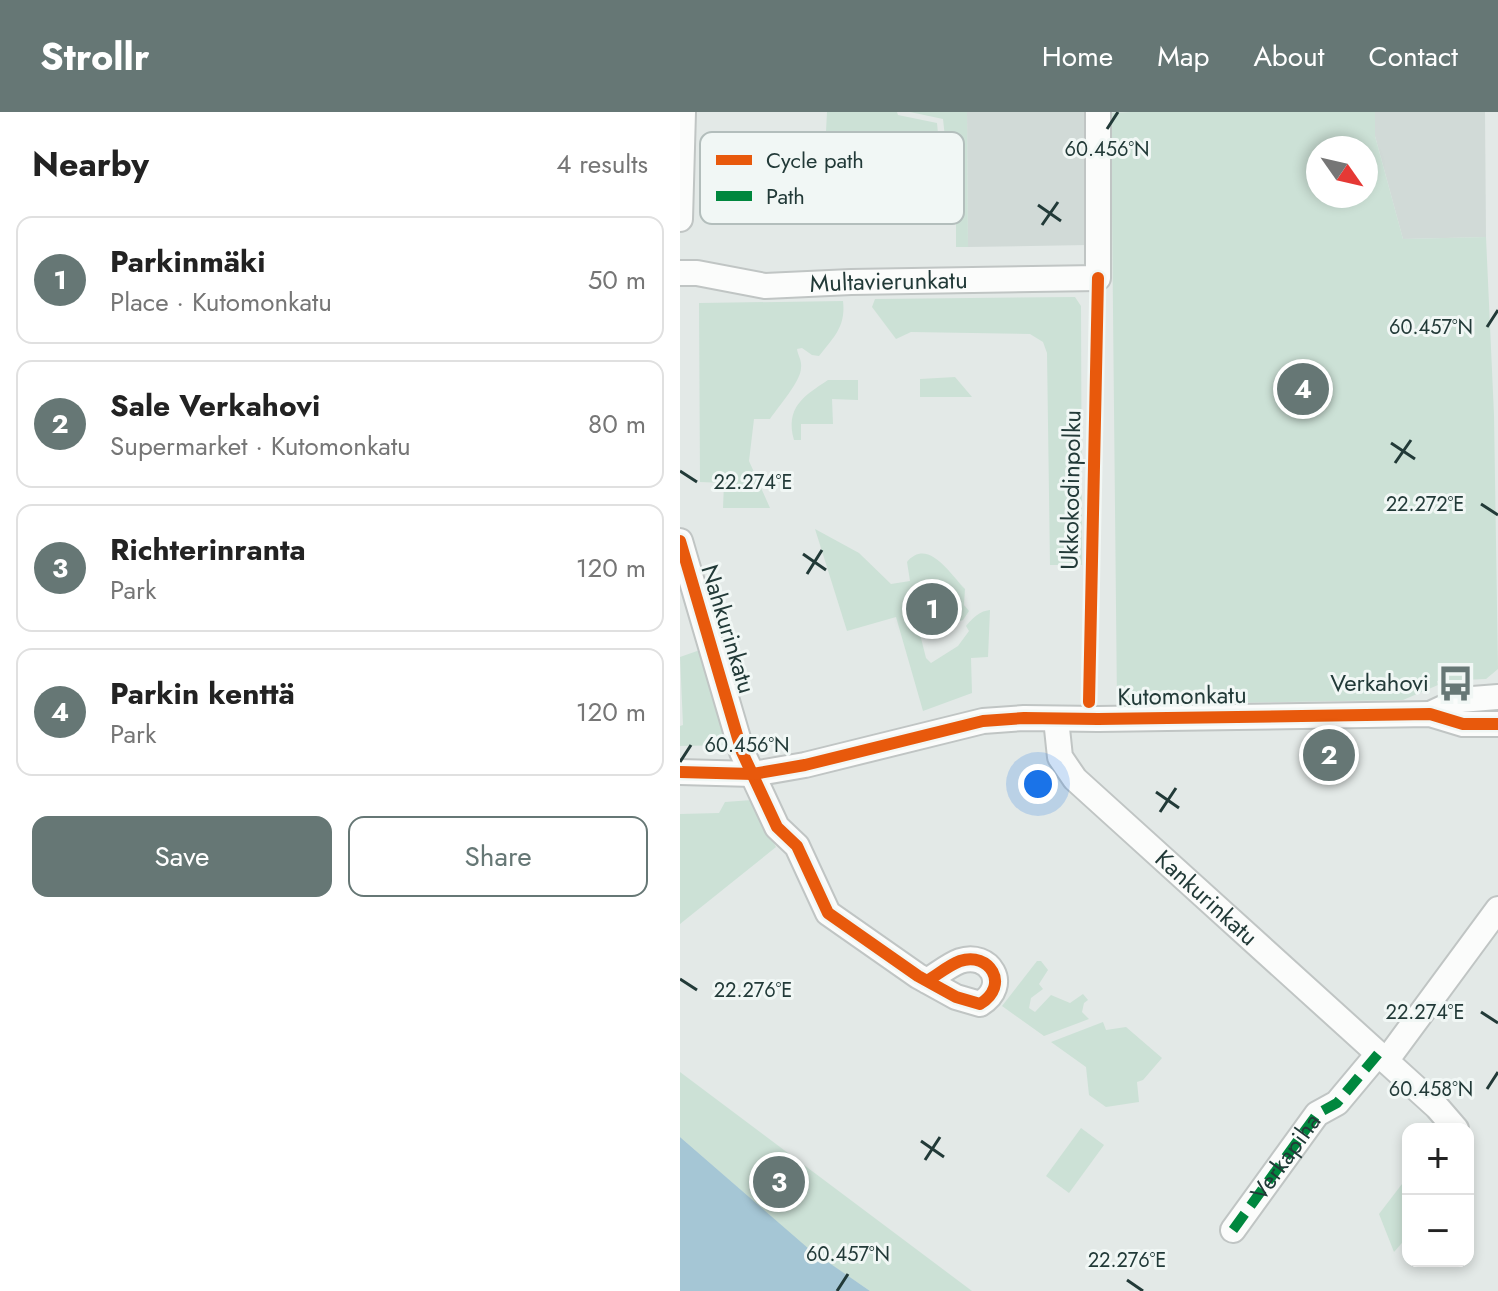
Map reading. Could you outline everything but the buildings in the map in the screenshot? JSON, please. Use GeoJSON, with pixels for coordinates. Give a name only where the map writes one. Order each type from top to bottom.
{"type":"FeatureCollection","features":[{"type":"Feature","properties":{"kind":"street"},"geometry":{"type":"LineString","coordinates":[[680,219],[683,112]]}},
{"type":"Feature","properties":{"kind":"street","name":"Multavierunkatu"},"geometry":{"type":"LineString","coordinates":[[680,273],[697,273],[765,286],[1098,278],[1098,112]]}},
{"type":"Feature","properties":{"kind":"street","name":"Nahkurinkatu"},"geometry":{"type":"LineString","coordinates":[[680,541],[742,752],[777,827],[797,846],[828,913],[927,981]]}},
{"type":"Feature","properties":{"kind":"street","name":"Kutomonkatu"},"geometry":{"type":"LineString","coordinates":[[1430,714],[1460,700],[1498,697]]}},
{"type":"Feature","properties":{"kind":"street","name":"Kutomonkatu"},"geometry":{"type":"LineString","coordinates":[[680,772],[753,774],[805,765],[983,721],[1430,714],[1463,724],[1498,724]]}},
{"type":"Feature","properties":{"kind":"street","name":"Kankurinkatu"},"geometry":{"type":"LineString","coordinates":[[1056,719],[1060,757],[1075,779],[1437,1107],[1451,1123]]}},
{"type":"Feature","properties":{"kind":"street","name":"Verkapiha"},"geometry":{"type":"LineString","coordinates":[[1233,1230],[1317,1114],[1337,1103],[1382,1058],[1498,909]]}},
{"type":"Feature","properties":{"kind":"shaded area"},"geometry":{"type":"Polygon","coordinates":[[[967,112],[1087,112],[1088,245],[968,247],[967,112]]]}},
{"type":"Feature","properties":{"kind":"shaded area"},"geometry":{"type":"Polygon","coordinates":[[[1375,112],[1485,112],[1486,237],[1403,239],[1378,147],[1378,136],[1375,136],[1375,112]]]}},
{"type":"Feature","properties":{"kind":"green space"},"geometry":{"type":"Polygon","coordinates":[[[827,112],[897,112],[898,115],[937,123],[938,132],[826,132],[827,112]]]}},
{"type":"Feature","properties":{"kind":"green space"},"geometry":{"type":"Polygon","coordinates":[[[910,112],[967,112],[968,247],[956,247],[956,224],[964,224],[964,132],[944,132],[943,119],[910,112]]]}},
{"type":"Feature","properties":{"kind":"green space"},"geometry":{"type":"Polygon","coordinates":[[[1375,112],[1375,136],[1306,136],[1306,208],[1378,208],[1378,147],[1403,239],[1486,237],[1494,415],[1498,669],[1486,679],[1437,681],[1438,685],[1403,700],[1117,705],[1111,113],[1375,112]]]}},
{"type":"Feature","properties":{"kind":"green space"},"geometry":{"type":"Polygon","coordinates":[[[1075,297],[1081,306],[1082,565],[1050,565],[1047,353],[1043,342],[1030,334],[911,332],[896,339],[872,307],[875,299],[1075,297]]]}},
{"type":"Feature","properties":{"kind":"green space"},"geometry":{"type":"Polygon","coordinates":[[[843,301],[841,324],[830,343],[819,356],[802,348],[797,349],[801,368],[793,387],[770,419],[754,419],[749,461],[770,508],[723,508],[724,483],[700,482],[699,303],[843,301]]]}},
{"type":"Feature","properties":{"kind":"green space"},"geometry":{"type":"Polygon","coordinates":[[[955,377],[972,397],[920,397],[920,379],[955,377]]]}},
{"type":"Feature","properties":{"kind":"green space"},"geometry":{"type":"Polygon","coordinates":[[[828,380],[858,380],[858,400],[832,399],[833,424],[801,424],[801,440],[794,440],[794,411],[804,397],[828,380]]]}},
{"type":"Feature","properties":{"kind":"green space"},"geometry":{"type":"Polygon","coordinates":[[[815,529],[859,553],[891,584],[910,581],[907,562],[915,555],[931,556],[946,567],[965,589],[964,605],[969,611],[963,620],[920,634],[926,658],[931,663],[958,646],[969,631],[966,626],[979,613],[990,610],[988,657],[971,658],[972,693],[923,711],[896,617],[847,631],[815,529]]]}},
{"type":"Feature","properties":{"kind":"green space"},"geometry":{"type":"Polygon","coordinates":[[[700,650],[731,745],[680,746],[680,726],[683,725],[680,657],[700,650]]]}},
{"type":"Feature","properties":{"kind":"green space"},"geometry":{"type":"Polygon","coordinates":[[[752,800],[776,847],[680,924],[680,814],[719,813],[725,802],[752,800]]]}},
{"type":"Feature","properties":{"kind":"green space"},"geometry":{"type":"Polygon","coordinates":[[[1037,961],[1041,961],[1048,970],[1039,984],[1043,989],[1031,998],[1029,1008],[1035,1012],[1051,995],[1070,1003],[1083,994],[1088,1000],[1082,1012],[1089,1019],[1044,1036],[1002,1006],[1037,961]]]}},
{"type":"Feature","properties":{"kind":"green space"},"geometry":{"type":"Polygon","coordinates":[[[1103,1022],[1106,1030],[1126,1027],[1162,1058],[1143,1080],[1137,1082],[1139,1102],[1106,1107],[1089,1095],[1086,1067],[1051,1042],[1103,1022]]]}},
{"type":"Feature","properties":{"kind":"green space"},"geometry":{"type":"Polygon","coordinates":[[[680,1072],[972,1291],[870,1291],[809,1250],[680,1137],[680,1072]]]}},
{"type":"Feature","properties":{"kind":"green space"},"geometry":{"type":"Polygon","coordinates":[[[1081,1128],[1104,1145],[1069,1193],[1046,1176],[1081,1128]]]}},
{"type":"Feature","properties":{"kind":"green space"},"geometry":{"type":"Polygon","coordinates":[[[1402,1184],[1402,1243],[1394,1252],[1379,1214],[1402,1184]]]}},
{"type":"Feature","properties":{"kind":"water"},"geometry":{"type":"Polygon","coordinates":[[[680,1137],[809,1249],[870,1291],[680,1291],[680,1137]]]}},
{"type":"Feature","properties":{"kind":"marked path"},"geometry":{"type":"LineString","coordinates":[[1233,1230],[1317,1114],[1337,1103],[1378,1054]]}},
{"type":"Feature","properties":{"kind":"cycle path","name":"Ukkokodinpolku"},"geometry":{"type":"LineString","coordinates":[[1089,702],[1098,278]]}},
{"type":"Feature","properties":{"kind":"cycle path"},"geometry":{"type":"LineString","coordinates":[[680,541],[742,752],[777,827],[797,846],[828,913],[918,976],[956,997],[980,1004],[994,988],[995,979],[987,965],[970,959],[956,963],[947,968],[931,979],[927,981]]}},
{"type":"Feature","properties":{"kind":"cycle path"},"geometry":{"type":"LineString","coordinates":[[680,772],[753,774],[805,765],[983,721],[1024,718],[1430,714],[1463,724],[1498,724]]}},
{"type":"Feature","properties":{"kind":"place","name":"Parkin kenttä"},"geometry":{"type":"Point","coordinates":[1303,389]}},
{"type":"Feature","properties":{"kind":"place","name":"Parkinmäki"},"geometry":{"type":"Point","coordinates":[932,609]}},
{"type":"Feature","properties":{"kind":"place","name":"Verkahovi"},"geometry":{"type":"Point","coordinates":[1455,683]}},
{"type":"Feature","properties":{"kind":"place","name":"Sale Verkahovi"},"geometry":{"type":"Point","coordinates":[1329,755]}},
{"type":"Feature","properties":{"kind":"place","name":"Richterinranta"},"geometry":{"type":"Point","coordinates":[779,1182]}}]}
